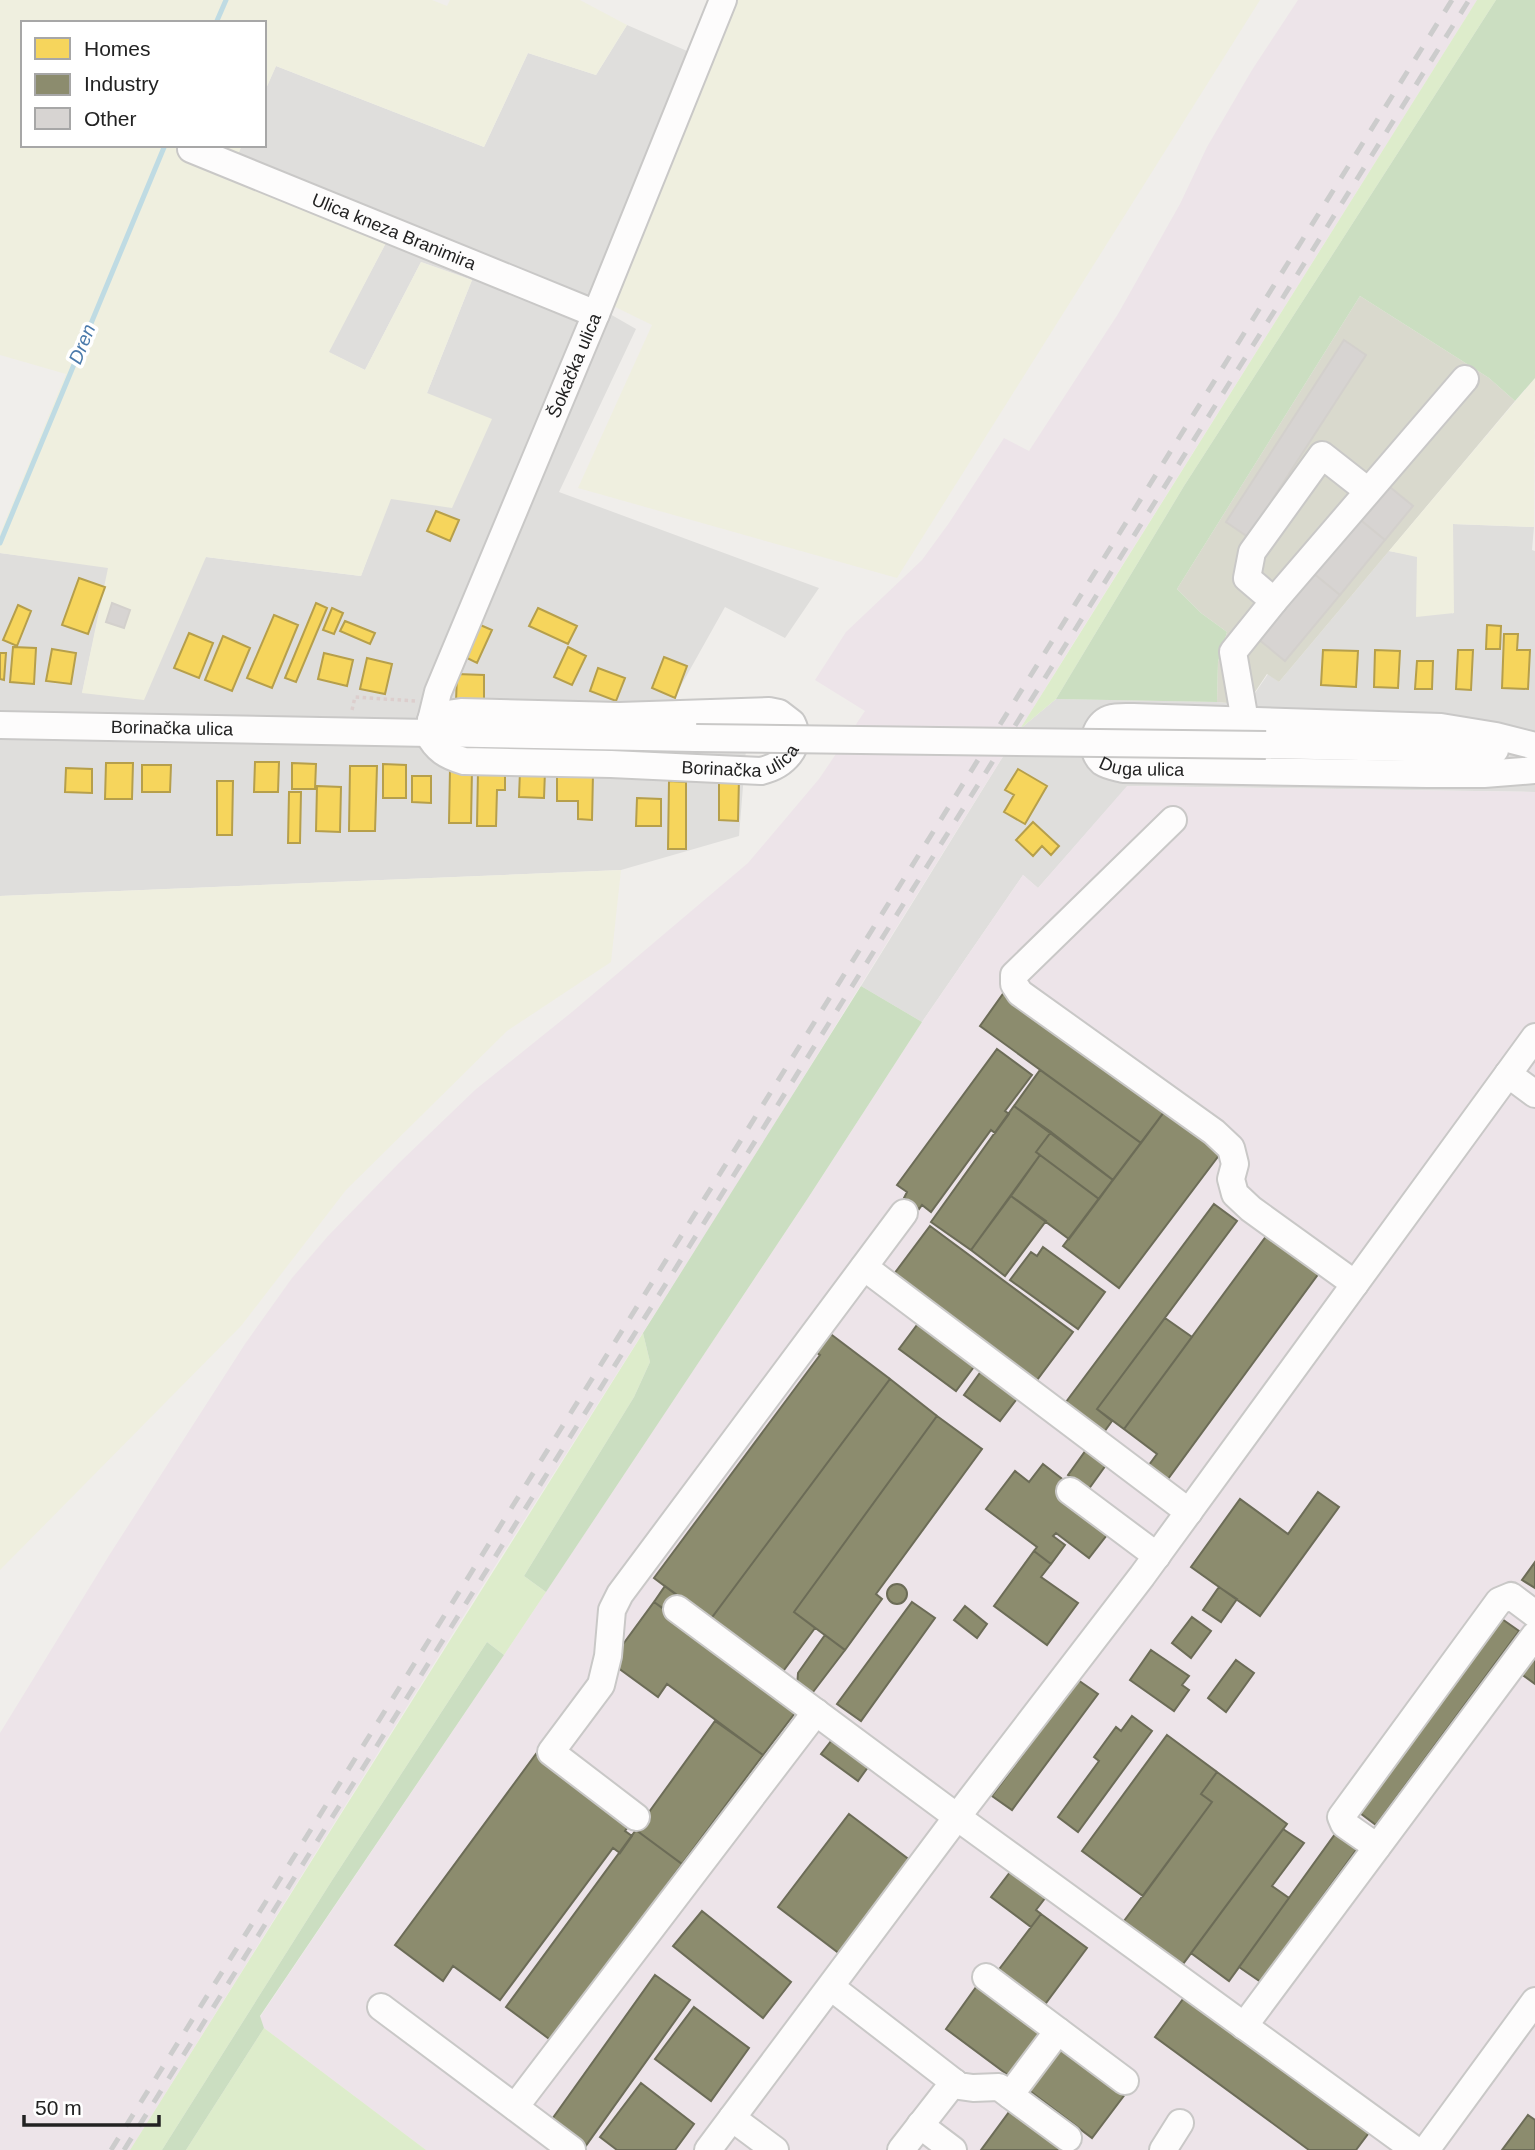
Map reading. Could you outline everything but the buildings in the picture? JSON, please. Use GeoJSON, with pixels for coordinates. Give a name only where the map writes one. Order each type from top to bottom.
{"type":"FeatureCollection","features":[{"type":"Feature","properties":{"kind":"street","name":"Šokačka ulica"},"geometry":{"type":"LineString","coordinates":[[429,727],[438,692],[596,314],[723,0]]}},
{"type":"Feature","properties":{"kind":"street","name":"Ulica kneza Branimira"},"geometry":{"type":"LineString","coordinates":[[191,149],[596,314]]}},
{"type":"Feature","properties":{"kind":"street"},"geometry":{"type":"LineString","coordinates":[[1245,721],[1233,652],[1465,379]]}},
{"type":"Feature","properties":{"kind":"street"},"geometry":{"type":"LineString","coordinates":[[1274,601],[1247,578],[1252,552],[1322,455],[1368,491]]}},
{"type":"Feature","properties":{"kind":"street","name":"Borinačka ulica"},"geometry":{"type":"LineString","coordinates":[[769,710],[779,713],[792,723],[796,737],[794,748],[781,764],[761,771],[464,761],[443,753],[433,744],[429,727],[446,714],[461,712],[619,716],[769,710]]}},
{"type":"Feature","properties":{"kind":"street","name":"Duga ulica"},"geometry":{"type":"LineString","coordinates":[[1535,746],[1441,727],[1114,718],[1104,721],[1095,736],[1094,747],[1097,757],[1103,763],[1123,769],[1461,774],[1535,770]]}},
{"type":"Feature","properties":{"kind":"street","name":"Borinačka ulica"},"geometry":{"type":"LineString","coordinates":[[0,725],[429,727],[696,738],[1484,749],[1535,753]]}},
{"type":"Feature","properties":{"kind":"street"},"geometry":{"type":"LineString","coordinates":[[1173,820],[1014,975],[1013,984],[1020,993],[1214,1132],[1231,1148],[1235,1164],[1231,1179],[1235,1194],[1251,1209],[1355,1284]]}},
{"type":"Feature","properties":{"kind":"street"},"geometry":{"type":"LineString","coordinates":[[708,2150],[957,1817],[1157,1556],[1535,1037]]}},
{"type":"Feature","properties":{"kind":"street"},"geometry":{"type":"LineString","coordinates":[[1508,1074],[1535,1094]]}},
{"type":"Feature","properties":{"kind":"street"},"geometry":{"type":"LineString","coordinates":[[636,1816],[551,1752],[601,1685],[608,1656],[612,1610],[620,1594],[904,1213]]}},
{"type":"Feature","properties":{"kind":"street"},"geometry":{"type":"LineString","coordinates":[[864,1267],[1189,1512]]}},
{"type":"Feature","properties":{"kind":"street"},"geometry":{"type":"LineString","coordinates":[[1070,1491],[1157,1556]]}},
{"type":"Feature","properties":{"kind":"street"},"geometry":{"type":"LineString","coordinates":[[1377,1847],[1344,1824],[1341,1817],[1499,1601],[1511,1596],[1535,1614]]}},
{"type":"Feature","properties":{"kind":"street"},"geometry":{"type":"LineString","coordinates":[[677,1609],[957,1817],[1415,2150]]}},
{"type":"Feature","properties":{"kind":"street"},"geometry":{"type":"LineString","coordinates":[[1244,2026],[1535,1635]]}},
{"type":"Feature","properties":{"kind":"street"},"geometry":{"type":"LineString","coordinates":[[514,2107],[816,1712]]}},
{"type":"Feature","properties":{"kind":"street"},"geometry":{"type":"LineString","coordinates":[[986,1977],[1125,2081]]}},
{"type":"Feature","properties":{"kind":"street"},"geometry":{"type":"LineString","coordinates":[[831,1987],[954,2082],[973,2088],[999,2087],[1068,2138]]}},
{"type":"Feature","properties":{"kind":"street"},"geometry":{"type":"LineString","coordinates":[[1426,2150],[1535,2001]]}},
{"type":"Feature","properties":{"kind":"street"},"geometry":{"type":"LineString","coordinates":[[381,2007],[572,2150]]}},
{"type":"Feature","properties":{"kind":"street"},"geometry":{"type":"LineString","coordinates":[[1010,2095],[1058,2031]]}},
{"type":"Feature","properties":{"kind":"street"},"geometry":{"type":"LineString","coordinates":[[901,2150],[954,2082]]}},
{"type":"Feature","properties":{"kind":"street"},"geometry":{"type":"LineString","coordinates":[[732,2118],[775,2150]]}},
{"type":"Feature","properties":{"kind":"street"},"geometry":{"type":"LineString","coordinates":[[1163,2150],[1180,2123]]}},
{"type":"Feature","properties":{"kind":"street"},"geometry":{"type":"LineString","coordinates":[[920,2125],[953,2150]]}},
{"type":"Feature","properties":{"kind":"shaded area"},"geometry":{"type":"Polygon","coordinates":[[[1298,0],[1477,0],[130,2150],[0,2150],[0,1733],[110,1554],[245,1344],[292,1278],[328,1236],[475,1090],[748,863],[819,779],[865,711],[815,680],[846,632],[922,560],[1004,438],[1029,451],[1118,314],[1180,204],[1207,147],[1252,70],[1298,0]]]}},
{"type":"Feature","properties":{"kind":"shaded area"},"geometry":{"type":"Polygon","coordinates":[[[627,25],[701,57],[596,306],[636,329],[559,492],[819,588],[785,638],[725,607],[669,707],[750,700],[739,836],[621,870],[0,896],[0,553],[109,567],[82,693],[206,557],[361,576],[427,393],[472,280],[421,262],[365,370],[328,352],[388,239],[227,179],[241,147],[266,147],[266,88],[276,66],[484,147],[528,53],[596,75],[627,25]]]}},
{"type":"Feature","properties":{"kind":"shaded area"},"geometry":{"type":"Polygon","coordinates":[[[1360,296],[1489,378],[1515,401],[1279,682],[1267,674],[1251,698],[1250,705],[1217,702],[1218,662],[1227,632],[1201,613],[1177,589],[1360,296]]]}},
{"type":"Feature","properties":{"kind":"shaded area"},"geometry":{"type":"Polygon","coordinates":[[[1453,524],[1534,527],[1535,792],[1128,786],[1038,888],[1023,875],[922,1022],[861,986],[1020,729],[1056,699],[1250,705],[1251,699],[1268,674],[1279,682],[1389,551],[1417,556],[1453,614],[1453,524]]]}},
{"type":"Feature","properties":{"kind":"shaded area"},"geometry":{"type":"Polygon","coordinates":[[[1127,786],[1535,792],[1535,2150],[426,2150],[264,2028],[260,2017],[504,1655],[922,1022],[1023,875],[1038,888],[1127,786]]]}},
{"type":"Feature","properties":{"kind":"green space"},"geometry":{"type":"Polygon","coordinates":[[[0,0],[432,0],[447,6],[450,0],[580,0],[627,25],[596,75],[528,53],[484,147],[276,66],[266,88],[266,21],[21,21],[21,147],[241,147],[228,179],[388,239],[329,352],[365,370],[421,262],[472,280],[427,393],[492,419],[452,508],[391,499],[361,576],[206,557],[144,700],[82,693],[108,568],[0,553],[0,534],[66,374],[0,355],[0,0]]]}},
{"type":"Feature","properties":{"kind":"green space"},"geometry":{"type":"Polygon","coordinates":[[[730,0],[1260,0],[897,578],[578,488],[652,325],[605,302],[730,0]]]}},
{"type":"Feature","properties":{"kind":"green space"},"geometry":{"type":"Polygon","coordinates":[[[1477,0],[1496,0],[1184,486],[1056,699],[1020,729],[1477,0]]]}},
{"type":"Feature","properties":{"kind":"green space"},"geometry":{"type":"Polygon","coordinates":[[[1496,0],[1535,0],[1535,378],[1515,401],[1489,378],[1360,296],[1177,589],[1201,613],[1227,632],[1218,662],[1217,702],[1056,699],[1184,486],[1496,0]]]}},
{"type":"Feature","properties":{"kind":"green space"},"geometry":{"type":"Polygon","coordinates":[[[1535,378],[1534,527],[1453,524],[1454,613],[1416,617],[1417,557],[1389,551],[1535,378]]]}},
{"type":"Feature","properties":{"kind":"green space"},"geometry":{"type":"Polygon","coordinates":[[[621,870],[611,962],[507,1031],[346,1190],[241,1326],[0,1570],[0,896],[621,870]]]}},
{"type":"Feature","properties":{"kind":"green space"},"geometry":{"type":"Polygon","coordinates":[[[861,986],[922,1022],[546,1592],[524,1576],[634,1397],[650,1362],[643,1333],[861,986]]]}},
{"type":"Feature","properties":{"kind":"green space"},"geometry":{"type":"Polygon","coordinates":[[[643,1333],[650,1362],[634,1397],[524,1576],[546,1592],[504,1655],[487,1642],[162,2150],[130,2150],[643,1333]]]}},
{"type":"Feature","properties":{"kind":"green space"},"geometry":{"type":"Polygon","coordinates":[[[487,1642],[504,1655],[260,2016],[264,2028],[186,2150],[162,2150],[331,1882],[487,1642]]]}},
{"type":"Feature","properties":{"kind":"green space"},"geometry":{"type":"Polygon","coordinates":[[[264,2028],[426,2150],[186,2150],[264,2028]]]}},
{"type":"Feature","properties":{"kind":"waterway","name":"Dren"},"geometry":{"type":"LineString","coordinates":[[217,21],[226,0]]}},
{"type":"Feature","properties":{"kind":"waterway","name":"Dren"},"geometry":{"type":"LineString","coordinates":[[0,543],[164,147]]}},
{"type":"Feature","properties":{"kind":"railway"},"geometry":{"type":"LineString","coordinates":[[111,2150],[1452,0]]}},
{"type":"Feature","properties":{"kind":"railway"},"geometry":{"type":"LineString","coordinates":[[124,2150],[1469,0]]}}]}
